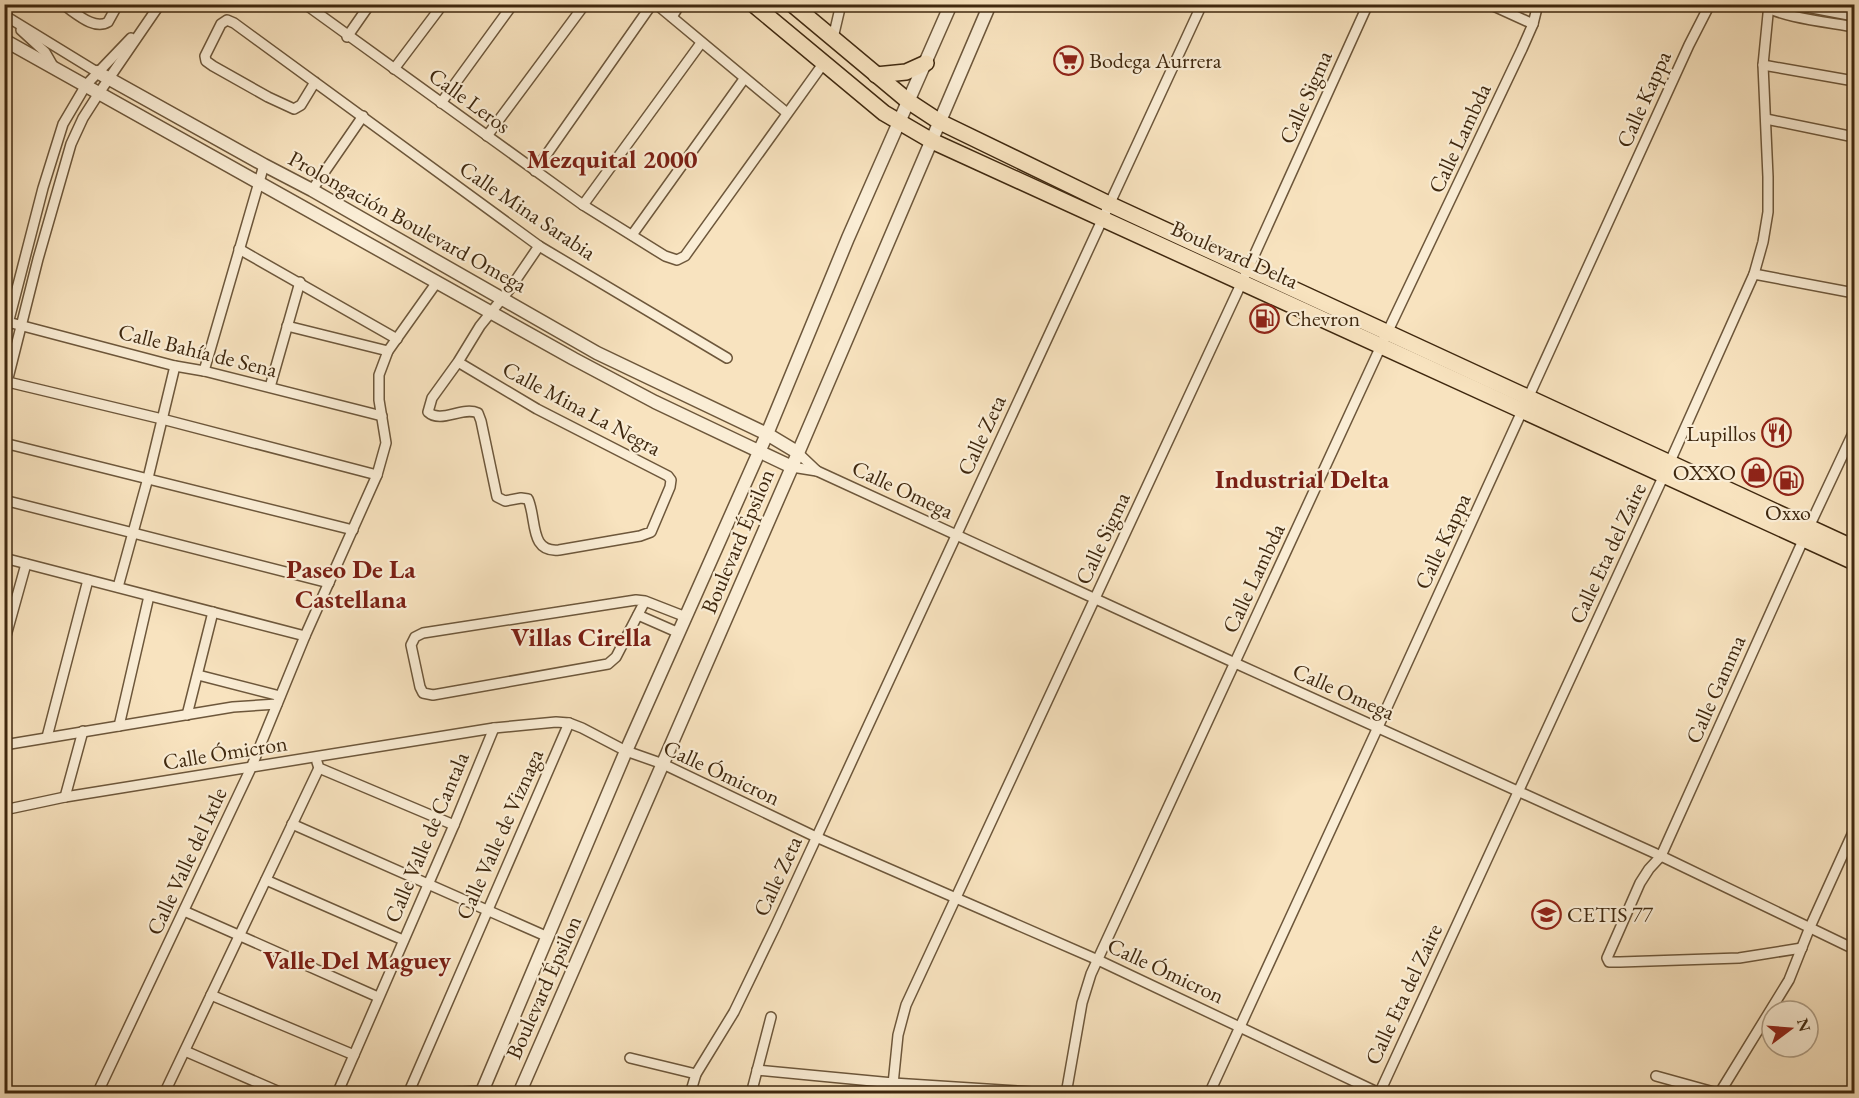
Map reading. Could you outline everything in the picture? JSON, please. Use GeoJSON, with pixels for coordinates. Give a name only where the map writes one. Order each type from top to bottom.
{"type":"FeatureCollection","features":[{"type":"Feature","properties":{"kind":"main road","name":"Boulevard Delta"},"geometry":{"type":"LineString","coordinates":[[753,4],[884,114],[932,141],[1106,211],[1806,533],[1854,562]]}},
{"type":"Feature","properties":{"kind":"main road","name":"Boulevard Delta"},"geometry":{"type":"LineString","coordinates":[[792,4],[908,101],[940,122],[1106,211]]}},
{"type":"Feature","properties":{"kind":"main road"},"geometry":{"type":"LineString","coordinates":[[876,75],[906,72],[926,63]]}},
{"type":"Feature","properties":{"kind":"main road","name":"Boulevard Delta"},"geometry":{"type":"LineString","coordinates":[[1806,533],[1854,548]]}},
{"type":"Feature","properties":{"kind":"street"},"geometry":{"type":"LineString","coordinates":[[62,4],[94,24],[104,25],[118,4]]}},
{"type":"Feature","properties":{"kind":"street"},"geometry":{"type":"LineString","coordinates":[[4,394],[64,163],[77,130],[99,93],[160,4]]}},
{"type":"Feature","properties":{"kind":"street","name":"Calle Leros"},"geometry":{"type":"LineString","coordinates":[[304,4],[583,205],[665,256],[677,260],[685,256],[787,113]]}},
{"type":"Feature","properties":{"kind":"street"},"geometry":{"type":"LineString","coordinates":[[347,37],[370,4]]}},
{"type":"Feature","properties":{"kind":"street"},"geometry":{"type":"LineString","coordinates":[[394,69],[443,4]]}},
{"type":"Feature","properties":{"kind":"street"},"geometry":{"type":"LineString","coordinates":[[441,103],[513,4]]}},
{"type":"Feature","properties":{"kind":"street"},"geometry":{"type":"LineString","coordinates":[[487,136],[585,4]]}},
{"type":"Feature","properties":{"kind":"street"},"geometry":{"type":"LineString","coordinates":[[535,171],[654,4],[787,113],[823,64]]}},
{"type":"Feature","properties":{"kind":"street"},"geometry":{"type":"LineString","coordinates":[[672,17],[680,4]]}},
{"type":"Feature","properties":{"kind":"street"},"geometry":{"type":"LineString","coordinates":[[833,38],[841,4]]}},
{"type":"Feature","properties":{"kind":"street","name":"Boulevard Épsilon"},"geometry":{"type":"LineString","coordinates":[[481,1092],[627,751],[760,451],[898,122],[951,4]]}},
{"type":"Feature","properties":{"kind":"street","name":"Boulevard Épsilon"},"geometry":{"type":"LineString","coordinates":[[519,1094],[792,467],[990,4]]}},
{"type":"Feature","properties":{"kind":"street","name":"Calle Zeta"},"geometry":{"type":"LineString","coordinates":[[690,1094],[696,1074],[734,1012],[1202,4]]}},
{"type":"Feature","properties":{"kind":"street","name":"Calle Sigma"},"geometry":{"type":"LineString","coordinates":[[892,1094],[901,1020],[1368,4]]}},
{"type":"Feature","properties":{"kind":"street"},"geometry":{"type":"LineString","coordinates":[[1489,4],[1533,24]]}},
{"type":"Feature","properties":{"kind":"street","name":"Calle Lambda"},"geometry":{"type":"LineString","coordinates":[[1064,1094],[1082,1003],[1098,960],[1533,24],[1538,4]]}},
{"type":"Feature","properties":{"kind":"street","name":"Calle Kappa"},"geometry":{"type":"LineString","coordinates":[[1209,1094],[1689,45],[1710,4]]}},
{"type":"Feature","properties":{"kind":"street"},"geometry":{"type":"LineString","coordinates":[[1791,4],[1854,16]]}},
{"type":"Feature","properties":{"kind":"street"},"geometry":{"type":"LineString","coordinates":[[1767,6],[1854,27]]}},
{"type":"Feature","properties":{"kind":"street","name":"Calle Eta del Zaire"},"geometry":{"type":"LineString","coordinates":[[1379,1093],[1667,469],[1754,274],[1768,212],[1763,65],[1767,6]]}},
{"type":"Feature","properties":{"kind":"street"},"geometry":{"type":"LineString","coordinates":[[9,18],[45,52],[53,66]]}},
{"type":"Feature","properties":{"kind":"street","name":"Prolongación Boulevard Omega"},"geometry":{"type":"LineString","coordinates":[[9,18],[97,72],[312,190],[615,362],[767,434],[798,452]]}},
{"type":"Feature","properties":{"kind":"street","name":"Calle Mina Sarabia"},"geometry":{"type":"LineString","coordinates":[[315,82],[301,105],[294,109],[213,66],[205,56],[221,24],[227,20],[234,23],[363,116],[539,246],[727,358]]}},
{"type":"Feature","properties":{"kind":"street"},"geometry":{"type":"LineString","coordinates":[[4,339],[52,154],[63,124],[86,85],[146,24]]}},
{"type":"Feature","properties":{"kind":"street","name":"Prolongación Boulevard Omega"},"geometry":{"type":"LineString","coordinates":[[4,40],[636,392],[792,467]]}},
{"type":"Feature","properties":{"kind":"street"},"geometry":{"type":"LineString","coordinates":[[583,205],[700,43]]}},
{"type":"Feature","properties":{"kind":"street"},"geometry":{"type":"LineString","coordinates":[[1763,65],[1854,81]]}},
{"type":"Feature","properties":{"kind":"street"},"geometry":{"type":"LineString","coordinates":[[632,235],[744,79]]}},
{"type":"Feature","properties":{"kind":"street"},"geometry":{"type":"LineString","coordinates":[[312,190],[363,116]]}},
{"type":"Feature","properties":{"kind":"street"},"geometry":{"type":"LineString","coordinates":[[1766,119],[1854,137]]}},
{"type":"Feature","properties":{"kind":"street"},"geometry":{"type":"LineString","coordinates":[[204,371],[264,165]]}},
{"type":"Feature","properties":{"kind":"street","name":"Calle Mina La Negra"},"geometry":{"type":"LineString","coordinates":[[458,362],[537,409],[668,476],[671,480],[670,487],[651,532],[559,550],[543,549],[537,537],[529,501],[521,498],[505,501],[497,497],[478,412],[468,410],[438,416],[428,412],[432,399],[480,326],[539,246]]}},
{"type":"Feature","properties":{"kind":"street"},"geometry":{"type":"LineString","coordinates":[[239,249],[397,339]]}},
{"type":"Feature","properties":{"kind":"street"},"geometry":{"type":"LineString","coordinates":[[1754,274],[1854,293]]}},
{"type":"Feature","properties":{"kind":"street"},"geometry":{"type":"LineString","coordinates":[[270,387],[300,282]]}},
{"type":"Feature","properties":{"kind":"street","name":"Calle Valle del Ixtle"},"geometry":{"type":"LineString","coordinates":[[98,1094],[251,768],[305,636],[376,475],[386,443],[378,387],[379,375],[388,351],[437,282]]}},
{"type":"Feature","properties":{"kind":"street","name":"Calle Bahía de Sena"},"geometry":{"type":"LineString","coordinates":[[7,322],[175,366],[204,371],[382,416]]}},
{"type":"Feature","properties":{"kind":"street"},"geometry":{"type":"LineString","coordinates":[[286,326],[388,351]]}},
{"type":"Feature","properties":{"kind":"street"},"geometry":{"type":"LineString","coordinates":[[118,588],[134,533],[175,366]]}},
{"type":"Feature","properties":{"kind":"street"},"geometry":{"type":"LineString","coordinates":[[8,382],[162,419],[376,475]]}},
{"type":"Feature","properties":{"kind":"street","name":"Calle Gamma"},"geometry":{"type":"LineString","coordinates":[[1802,948],[1739,958],[1620,962],[1607,960],[1640,884],[1649,868],[1661,856],[1854,431]]}},
{"type":"Feature","properties":{"kind":"street"},"geometry":{"type":"LineString","coordinates":[[4,443],[353,530]]}},
{"type":"Feature","properties":{"kind":"street","name":"Calle Omega"},"geometry":{"type":"LineString","coordinates":[[798,452],[817,471]]}},
{"type":"Feature","properties":{"kind":"street","name":"Calle Omega"},"geometry":{"type":"LineString","coordinates":[[792,467],[817,471],[1661,856],[1854,949]]}},
{"type":"Feature","properties":{"kind":"street"},"geometry":{"type":"LineString","coordinates":[[4,501],[329,583]]}},
{"type":"Feature","properties":{"kind":"street"},"geometry":{"type":"LineString","coordinates":[[4,558],[305,636]]}},
{"type":"Feature","properties":{"kind":"street"},"geometry":{"type":"LineString","coordinates":[[4,643],[26,564]]}},
{"type":"Feature","properties":{"kind":"street"},"geometry":{"type":"LineString","coordinates":[[47,737],[88,580]]}},
{"type":"Feature","properties":{"kind":"street"},"geometry":{"type":"LineString","coordinates":[[118,726],[150,596]]}},
{"type":"Feature","properties":{"kind":"street"},"geometry":{"type":"LineString","coordinates":[[645,601],[616,657],[603,666],[433,695],[423,693],[420,687],[411,645],[412,640],[418,635],[624,602],[645,601],[686,617]]}},
{"type":"Feature","properties":{"kind":"street"},"geometry":{"type":"LineString","coordinates":[[187,715],[213,612]]}},
{"type":"Feature","properties":{"kind":"street"},"geometry":{"type":"LineString","coordinates":[[638,615],[679,633]]}},
{"type":"Feature","properties":{"kind":"street"},"geometry":{"type":"LineString","coordinates":[[198,675],[279,700]]}},
{"type":"Feature","properties":{"kind":"street"},"geometry":{"type":"LineString","coordinates":[[4,745],[279,700]]}},
{"type":"Feature","properties":{"kind":"street","name":"Calle Ómicron"},"geometry":{"type":"LineString","coordinates":[[4,810],[65,797],[494,728],[569,723],[627,751],[663,764],[816,837],[1098,960],[1379,1093]]}},
{"type":"Feature","properties":{"kind":"street","name":"Calle Valle de Viznaga"},"geometry":{"type":"LineString","coordinates":[[408,1094],[569,723]]}},
{"type":"Feature","properties":{"kind":"street","name":"Calle Valle de Cantala"},"geometry":{"type":"LineString","coordinates":[[337,1094],[494,728]]}},
{"type":"Feature","properties":{"kind":"street"},"geometry":{"type":"LineString","coordinates":[[65,797],[83,731]]}},
{"type":"Feature","properties":{"kind":"street"},"geometry":{"type":"LineString","coordinates":[[164,1094],[319,768],[316,757]]}},
{"type":"Feature","properties":{"kind":"street"},"geometry":{"type":"LineString","coordinates":[[319,768],[454,825]]}},
{"type":"Feature","properties":{"kind":"street"},"geometry":{"type":"LineString","coordinates":[[292,824],[548,937]]}},
{"type":"Feature","properties":{"kind":"street"},"geometry":{"type":"LineString","coordinates":[[1656,1076],[1720,1093],[1790,980],[1810,927],[1854,830]]}},
{"type":"Feature","properties":{"kind":"street"},"geometry":{"type":"LineString","coordinates":[[266,880],[404,940]]}},
{"type":"Feature","properties":{"kind":"street"},"geometry":{"type":"LineString","coordinates":[[184,911],[378,997]]}},
{"type":"Feature","properties":{"kind":"street"},"geometry":{"type":"LineString","coordinates":[[211,995],[354,1055]]}},
{"type":"Feature","properties":{"kind":"street"},"geometry":{"type":"LineString","coordinates":[[751,1094],[771,1017]]}},
{"type":"Feature","properties":{"kind":"street"},"geometry":{"type":"LineString","coordinates":[[185,1051],[284,1094]]}},
{"type":"Feature","properties":{"kind":"street"},"geometry":{"type":"LineString","coordinates":[[630,1058],[696,1074]]}},
{"type":"Feature","properties":{"kind":"street"},"geometry":{"type":"LineString","coordinates":[[757,1070],[893,1083],[1064,1094]]}},
{"type":"Feature","properties":{"kind":"street"},"geometry":{"type":"LineString","coordinates":[[425,1094],[481,1092]]}},
{"type":"Feature","properties":{"kind":"place","name":"Bodega Aurrera"},"geometry":{"type":"Point","coordinates":[1068,60]}},
{"type":"Feature","properties":{"kind":"place","name":"Chevron"},"geometry":{"type":"Point","coordinates":[1264,318]}},
{"type":"Feature","properties":{"kind":"place","name":"Lupillos"},"geometry":{"type":"Point","coordinates":[1777,433]}},
{"type":"Feature","properties":{"kind":"place","name":"OXXO"},"geometry":{"type":"Point","coordinates":[1757,472]}},
{"type":"Feature","properties":{"kind":"place","name":"Oxxo"},"geometry":{"type":"Point","coordinates":[1788,480]}},
{"type":"Feature","properties":{"kind":"place","name":"CETIS 77"},"geometry":{"type":"Point","coordinates":[1546,914]}},
{"type":"Feature","properties":{"kind":"district","name":"Mezquital 2000"},"geometry":{"type":"Point","coordinates":[612,159]}},
{"type":"Feature","properties":{"kind":"district","name":"Industrial Delta"},"geometry":{"type":"Point","coordinates":[1302,479]}},
{"type":"Feature","properties":{"kind":"district","name":"Paseo De La Castellana"},"geometry":{"type":"Point","coordinates":[351,584]}},
{"type":"Feature","properties":{"kind":"district","name":"Villas Cirella"},"geometry":{"type":"Point","coordinates":[581,637]}},
{"type":"Feature","properties":{"kind":"district","name":"Valle Del Maguey"},"geometry":{"type":"Point","coordinates":[357,960]}}]}
